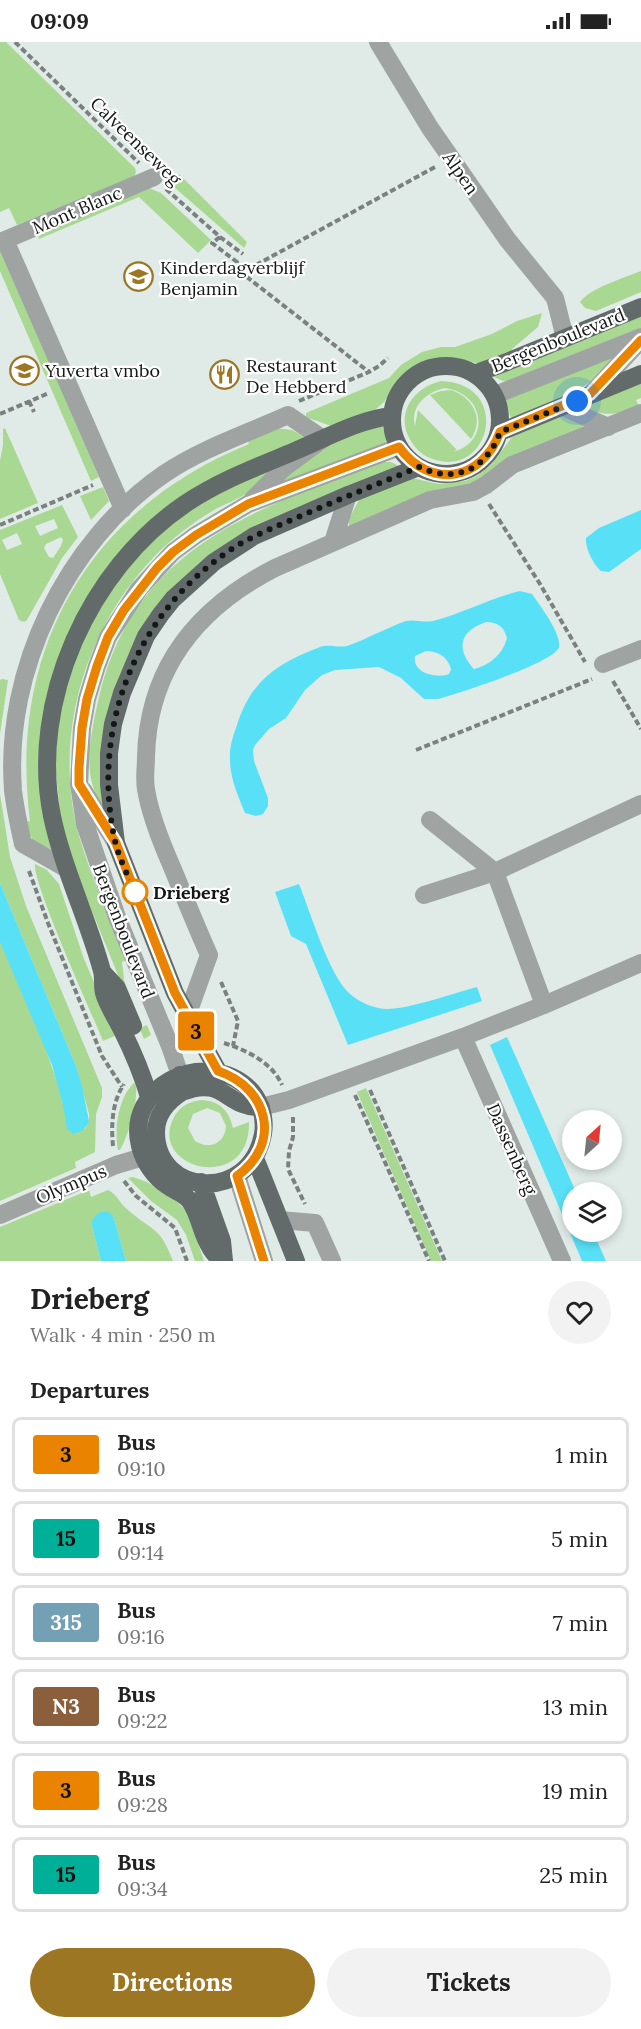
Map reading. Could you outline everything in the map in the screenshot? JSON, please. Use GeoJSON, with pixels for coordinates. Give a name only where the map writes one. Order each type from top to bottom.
{"type":"FeatureCollection","features":[{"type":"Feature","properties":{"kind":"main road","name":"Bergenboulevard"},"geometry":{"type":"LineString","coordinates":[[474,374],[641,307]]}},
{"type":"Feature","properties":{"kind":"main road"},"geometry":{"type":"LineString","coordinates":[[438,366],[453,366],[474,374],[495,395],[501,417],[500,432],[495,446],[478,465],[466,471],[440,475],[419,467],[406,457],[399,447],[393,431],[392,416],[395,402],[411,379],[424,371],[438,366]]}},
{"type":"Feature","properties":{"kind":"main road","name":"Bergenboulevard"},"geometry":{"type":"LineString","coordinates":[[500,432],[641,374]]}},
{"type":"Feature","properties":{"kind":"main road","name":"Bergenboulevard"},"geometry":{"type":"LineString","coordinates":[[158,1096],[117,988],[103,973],[67,869],[52,816],[48,774],[51,722],[65,662],[92,605],[125,558],[150,533],[184,505],[229,479],[374,419],[392,416]]}},
{"type":"Feature","properties":{"kind":"main road","name":"Bergenboulevard"},"geometry":{"type":"LineString","coordinates":[[218,1071],[175,993],[116,843],[109,785],[109,753],[122,693],[146,636],[173,599],[214,562],[254,536],[419,467]]}},
{"type":"Feature","properties":{"kind":"main road"},"geometry":{"type":"LineString","coordinates":[[151,1156],[188,1180],[213,1183],[237,1176],[247,1169],[261,1145],[264,1128],[261,1107],[256,1097],[246,1086],[231,1076],[218,1071],[191,1072],[181,1084],[143,1107],[139,1120],[138,1132],[151,1156],[158,1179],[189,1200],[210,1247],[223,1261]]}},
{"type":"Feature","properties":{"kind":"main road"},"geometry":{"type":"LineString","coordinates":[[181,1084],[217,1089],[244,1105],[261,1107]]}},
{"type":"Feature","properties":{"kind":"main road"},"geometry":{"type":"LineString","coordinates":[[255,1158],[296,1261]]}},
{"type":"Feature","properties":{"kind":"main road"},"geometry":{"type":"LineString","coordinates":[[201,1182],[222,1241],[223,1261]]}},
{"type":"Feature","properties":{"kind":"street","name":"Alpen"},"geometry":{"type":"LineString","coordinates":[[378,42],[451,159],[507,239],[555,298],[565,338]]}},
{"type":"Feature","properties":{"kind":"street","name":"Mont Blanc"},"geometry":{"type":"LineString","coordinates":[[123,509],[5,240],[154,177]]}},
{"type":"Feature","properties":{"kind":"street","name":"Bergenboulevard"},"geometry":{"type":"LineString","coordinates":[[590,394],[641,339]]}},
{"type":"Feature","properties":{"kind":"street","name":"Bergenboulevard"},"geometry":{"type":"LineString","coordinates":[[495,395],[641,339]]}},
{"type":"Feature","properties":{"kind":"street"},"geometry":{"type":"LineString","coordinates":[[563,407],[608,427]]}},
{"type":"Feature","properties":{"kind":"street"},"geometry":{"type":"LineString","coordinates":[[187,1016],[209,955],[160,838],[145,788],[147,733],[158,692],[176,652],[195,626],[223,600],[296,557],[430,500],[466,494],[479,489],[512,465],[641,413]]}},
{"type":"Feature","properties":{"kind":"street"},"geometry":{"type":"LineString","coordinates":[[23,844],[13,790],[16,723],[33,650],[52,603],[67,577],[93,542],[123,509],[163,475],[193,456],[288,415],[324,439]]}},
{"type":"Feature","properties":{"kind":"street","name":"Bergenboulevard"},"geometry":{"type":"LineString","coordinates":[[248,504],[285,466],[324,439]]}},
{"type":"Feature","properties":{"kind":"street","name":"Bergenboulevard"},"geometry":{"type":"LineString","coordinates":[[181,1084],[85,824],[79,784],[82,728],[87,699],[97,666],[108,637],[124,610],[157,568],[173,552],[196,535],[248,504],[399,447]]}},
{"type":"Feature","properties":{"kind":"street"},"geometry":{"type":"LineString","coordinates":[[333,542],[348,495]]}},
{"type":"Feature","properties":{"kind":"street"},"geometry":{"type":"LineString","coordinates":[[603,664],[641,649]]}},
{"type":"Feature","properties":{"kind":"street","name":"Bergenboulevard"},"geometry":{"type":"LineString","coordinates":[[79,784],[116,843]]}},
{"type":"Feature","properties":{"kind":"street"},"geometry":{"type":"LineString","coordinates":[[424,895],[495,872],[641,804]]}},
{"type":"Feature","properties":{"kind":"street"},"geometry":{"type":"LineString","coordinates":[[430,820],[495,872],[544,1005]]}},
{"type":"Feature","properties":{"kind":"street","name":"Bergenboulevard"},"geometry":{"type":"LineString","coordinates":[[23,844],[67,869]]}},
{"type":"Feature","properties":{"kind":"street"},"geometry":{"type":"LineString","coordinates":[[261,1107],[289,1100],[463,1037],[641,963]]}},
{"type":"Feature","properties":{"kind":"street","name":"Dassenberg"},"geometry":{"type":"LineString","coordinates":[[463,1037],[562,1261]]}},
{"type":"Feature","properties":{"kind":"street","name":"Olympus"},"geometry":{"type":"LineString","coordinates":[[0,1215],[116,1166],[151,1156]]}},
{"type":"Feature","properties":{"kind":"street"},"geometry":{"type":"LineString","coordinates":[[237,1176],[264,1261]]}},
{"type":"Feature","properties":{"kind":"street"},"geometry":{"type":"LineString","coordinates":[[280,1220],[315,1223],[332,1261]]}},
{"type":"Feature","properties":{"kind":"path","name":"Calveenseweg"},"geometry":{"type":"LineString","coordinates":[[15,42],[154,177],[220,237],[243,254]]}},
{"type":"Feature","properties":{"kind":"path"},"geometry":{"type":"LineString","coordinates":[[256,265],[451,159]]}},
{"type":"Feature","properties":{"kind":"path"},"geometry":{"type":"LineString","coordinates":[[220,237],[213,243],[237,262],[234,267],[369,372],[388,358]]}},
{"type":"Feature","properties":{"kind":"path"},"geometry":{"type":"LineString","coordinates":[[0,414],[49,393]]}},
{"type":"Feature","properties":{"kind":"path"},"geometry":{"type":"LineString","coordinates":[[29,401],[34,412]]}},
{"type":"Feature","properties":{"kind":"path"},"geometry":{"type":"LineString","coordinates":[[416,750],[595,678],[540,584],[479,489]]}},
{"type":"Feature","properties":{"kind":"path"},"geometry":{"type":"LineString","coordinates":[[603,664],[641,729]]}},
{"type":"Feature","properties":{"kind":"path"},"geometry":{"type":"LineString","coordinates":[[23,844],[48,923],[102,1056],[122,1087]]}},
{"type":"Feature","properties":{"kind":"path"},"geometry":{"type":"LineString","coordinates":[[209,955],[237,1021],[234,1046]]}},
{"type":"Feature","properties":{"kind":"path"},"geometry":{"type":"LineString","coordinates":[[355,1075],[429,1261]]}},
{"type":"Feature","properties":{"kind":"path"},"geometry":{"type":"LineString","coordinates":[[355,1075],[445,1261]]}},
{"type":"Feature","properties":{"kind":"path"},"geometry":{"type":"LineString","coordinates":[[169,1221],[178,1233],[187,1261]]}},
{"type":"Feature","properties":{"kind":"green space"},"geometry":{"type":"Polygon","coordinates":[[[0,42],[6,42],[135,168],[134,177],[17,225],[9,208],[0,212],[0,42]]]}},
{"type":"Feature","properties":{"kind":"green space"},"geometry":{"type":"Polygon","coordinates":[[[179,174],[247,242],[244,248],[174,187],[174,179],[179,174]]]}},
{"type":"Feature","properties":{"kind":"green space"},"geometry":{"type":"Polygon","coordinates":[[[149,188],[161,193],[211,240],[198,253],[139,197],[39,239],[38,234],[149,188]]]}},
{"type":"Feature","properties":{"kind":"green space"},"geometry":{"type":"Polygon","coordinates":[[[0,251],[6,254],[99,477],[91,481],[0,271],[0,251]]]}},
{"type":"Feature","properties":{"kind":"green space"},"geometry":{"type":"Polygon","coordinates":[[[641,271],[641,292],[596,311],[585,308],[580,302],[591,292],[641,271]]]}},
{"type":"Feature","properties":{"kind":"green space"},"geometry":{"type":"Polygon","coordinates":[[[641,312],[641,328],[515,380],[503,381],[494,377],[493,374],[641,312]]]}},
{"type":"Feature","properties":{"kind":"green space"},"geometry":{"type":"Polygon","coordinates":[[[542,313],[538,327],[512,349],[510,354],[480,364],[456,358],[429,360],[416,365],[402,376],[384,402],[375,410],[331,426],[306,417],[306,413],[389,378],[401,365],[422,352],[441,347],[455,347],[542,313]]]}},
{"type":"Feature","properties":{"kind":"green space"},"geometry":{"type":"Polygon","coordinates":[[[617,353],[591,381],[569,397],[513,419],[510,416],[505,398],[617,353]]]}},
{"type":"Feature","properties":{"kind":"green space"},"geometry":{"type":"Polygon","coordinates":[[[641,379],[641,398],[636,400],[639,406],[604,414],[584,405],[641,379]]]}},
{"type":"Feature","properties":{"kind":"green space"},"geometry":{"type":"Polygon","coordinates":[[[441,381],[463,386],[478,396],[485,411],[486,426],[481,441],[472,454],[458,461],[440,461],[426,456],[416,448],[405,427],[405,417],[407,407],[420,391],[441,381]],[[444,388],[431,393],[417,407],[415,426],[418,410],[457,450],[464,447],[473,439],[478,430],[475,408],[469,399],[458,392],[444,388]]]}},
{"type":"Feature","properties":{"kind":"green space"},"geometry":{"type":"Polygon","coordinates":[[[451,390],[465,398],[474,409],[477,423],[471,439],[430,395],[451,390]]]}},
{"type":"Feature","properties":{"kind":"green space"},"geometry":{"type":"Polygon","coordinates":[[[560,416],[586,425],[481,481],[349,527],[349,519],[361,496],[412,478],[438,484],[465,481],[477,476],[492,464],[512,437],[560,416]]]}},
{"type":"Feature","properties":{"kind":"green space"},"geometry":{"type":"Polygon","coordinates":[[[379,423],[383,427],[387,444],[274,487],[308,455],[379,423]]]}},
{"type":"Feature","properties":{"kind":"green space"},"geometry":{"type":"Polygon","coordinates":[[[5,428],[38,503],[0,519],[0,461],[3,429],[5,428]]]}},
{"type":"Feature","properties":{"kind":"green space"},"geometry":{"type":"Polygon","coordinates":[[[275,428],[292,430],[307,438],[180,500],[60,659],[52,850],[33,841],[24,822],[30,821],[27,758],[32,699],[47,643],[71,592],[104,546],[144,506],[193,472],[249,444],[247,438],[275,428]]]}},
{"type":"Feature","properties":{"kind":"green space"},"geometry":{"type":"Polygon","coordinates":[[[377,462],[391,462],[399,466],[246,535],[139,637],[104,807],[101,808],[93,786],[89,761],[95,714],[117,643],[141,602],[171,569],[206,542],[244,519],[286,499],[377,462]]]}},
{"type":"Feature","properties":{"kind":"green space"},"geometry":{"type":"Polygon","coordinates":[[[272,467],[247,493],[198,520],[153,558],[129,586],[109,617],[93,650],[81,685],[73,721],[70,758],[71,795],[83,848],[127,960],[122,962],[125,987],[142,1027],[147,1025],[151,1035],[144,1039],[63,840],[54,754],[63,693],[83,635],[130,562],[187,510],[272,467]]]}},
{"type":"Feature","properties":{"kind":"green space"},"geometry":{"type":"Polygon","coordinates":[[[103,487],[109,501],[91,520],[80,496],[103,487]]]}},
{"type":"Feature","properties":{"kind":"green space"},"geometry":{"type":"Polygon","coordinates":[[[62,505],[78,537],[62,558],[24,622],[19,620],[0,574],[0,530],[62,505]],[[54,519],[35,526],[40,536],[58,528],[54,519]],[[17,533],[2,540],[7,550],[22,544],[17,533]],[[61,537],[46,544],[44,548],[49,557],[53,558],[63,540],[61,537]]]}},
{"type":"Feature","properties":{"kind":"green space"},"geometry":{"type":"Polygon","coordinates":[[[0,680],[8,680],[0,734],[0,680]]]}},
{"type":"Feature","properties":{"kind":"green space"},"geometry":{"type":"Polygon","coordinates":[[[0,794],[10,857],[26,906],[102,1088],[102,1097],[96,1114],[95,1152],[75,1162],[76,1168],[0,1201],[0,916],[63,1105],[85,1129],[89,1121],[89,1114],[76,1066],[0,883],[0,794]]]}},
{"type":"Feature","properties":{"kind":"green space"},"geometry":{"type":"Polygon","coordinates":[[[35,864],[47,870],[59,884],[84,959],[117,1035],[103,1041],[52,921],[35,864]]]}},
{"type":"Feature","properties":{"kind":"green space"},"geometry":{"type":"Polygon","coordinates":[[[135,1082],[136,1097],[130,1127],[118,1150],[117,1123],[121,1105],[129,1088],[135,1082]]]}},
{"type":"Feature","properties":{"kind":"green space"},"geometry":{"type":"Polygon","coordinates":[[[366,1088],[442,1261],[431,1261],[357,1092],[366,1088]]]}},
{"type":"Feature","properties":{"kind":"green space"},"geometry":{"type":"Polygon","coordinates":[[[198,1101],[209,1101],[223,1108],[233,1128],[249,1122],[245,1145],[235,1159],[220,1166],[203,1167],[187,1161],[175,1151],[169,1137],[173,1119],[185,1105],[198,1101]],[[207,1108],[193,1114],[188,1128],[195,1141],[211,1145],[223,1137],[226,1126],[220,1113],[207,1108]]]}},
{"type":"Feature","properties":{"kind":"green space"},"geometry":{"type":"Polygon","coordinates":[[[133,1177],[147,1182],[175,1200],[187,1211],[204,1261],[195,1261],[186,1235],[177,1220],[151,1201],[128,1178],[133,1177]]]}},
{"type":"Feature","properties":{"kind":"green space"},"geometry":{"type":"Polygon","coordinates":[[[89,1190],[91,1197],[108,1190],[114,1194],[125,1208],[160,1235],[173,1261],[126,1261],[113,1215],[91,1222],[101,1261],[0,1261],[0,1227],[89,1190]]]}},
{"type":"Feature","properties":{"kind":"water"},"geometry":{"type":"Polygon","coordinates":[[[641,510],[641,549],[609,572],[601,571],[590,556],[586,538],[599,528],[641,510]]]}},
{"type":"Feature","properties":{"kind":"water"},"geometry":{"type":"Polygon","coordinates":[[[520,591],[532,594],[557,635],[559,647],[553,654],[504,677],[438,699],[424,699],[401,678],[379,667],[335,670],[322,675],[305,690],[286,718],[269,729],[255,745],[254,761],[268,798],[268,806],[263,814],[256,816],[245,813],[231,773],[231,747],[243,709],[258,685],[268,675],[291,660],[320,647],[347,646],[406,621],[433,621],[520,591]],[[486,622],[470,630],[463,641],[464,654],[474,669],[495,658],[507,638],[500,626],[486,622]],[[426,651],[415,656],[417,667],[432,675],[449,674],[450,665],[445,658],[435,652],[426,651]]]}},
{"type":"Feature","properties":{"kind":"water"},"geometry":{"type":"Polygon","coordinates":[[[0,883],[76,1066],[82,1086],[89,1121],[85,1128],[73,1134],[67,1129],[52,1065],[0,942],[0,883]]]}},
{"type":"Feature","properties":{"kind":"water"},"geometry":{"type":"Polygon","coordinates":[[[299,884],[334,972],[349,993],[357,999],[377,1008],[397,1008],[420,1004],[477,987],[482,1001],[348,1045],[306,944],[291,936],[275,892],[299,884]]]}},
{"type":"Feature","properties":{"kind":"water"},"geometry":{"type":"Polygon","coordinates":[[[507,1037],[562,1161],[562,1170],[566,1170],[572,1182],[562,1182],[562,1214],[490,1045],[507,1037]]]}},
{"type":"Feature","properties":{"kind":"water"},"geometry":{"type":"Polygon","coordinates":[[[106,1211],[113,1215],[126,1261],[101,1261],[91,1222],[98,1213],[106,1211]]]}},
{"type":"Feature","properties":{"kind":"water"},"geometry":{"type":"Polygon","coordinates":[[[574,1242],[597,1242],[606,1261],[582,1261],[574,1242]]]}},
{"type":"Feature","properties":{"kind":"bus line","name":"3"},"geometry":{"type":"LineString","coordinates":[[264,1261],[237,1176],[247,1169],[261,1145],[264,1128],[261,1107],[246,1086],[218,1071],[187,1016],[175,993],[116,843],[79,784],[82,728],[87,699],[108,637],[124,610],[157,568],[173,552],[225,516],[248,504],[399,447],[406,457],[428,471],[440,475],[466,471],[487,457],[495,446],[500,432],[590,394],[641,340]]}},
{"type":"Feature","properties":{"kind":"place","name":"Kinderdagverblijf Benjamin"},"geometry":{"type":"Point","coordinates":[139,277]}},
{"type":"Feature","properties":{"kind":"place","name":"Yuverta vmbo"},"geometry":{"type":"Point","coordinates":[24,370]}},
{"type":"Feature","properties":{"kind":"place","name":"Restaurant De Hebberd"},"geometry":{"type":"Point","coordinates":[225,375]}},
{"type":"Feature","properties":{"kind":"place","name":"Drieberg"},"geometry":{"type":"Point","coordinates":[135,892]}},
{"type":"Feature","properties":{"kind":"route"},"geometry":{"type":"LineString","coordinates":[[135,892],[116,843],[111,815],[109,753],[122,693],[146,636],[173,599],[214,562],[254,536],[419,467],[440,475],[466,471],[487,457],[495,446],[500,432],[577,401]]}}]}
